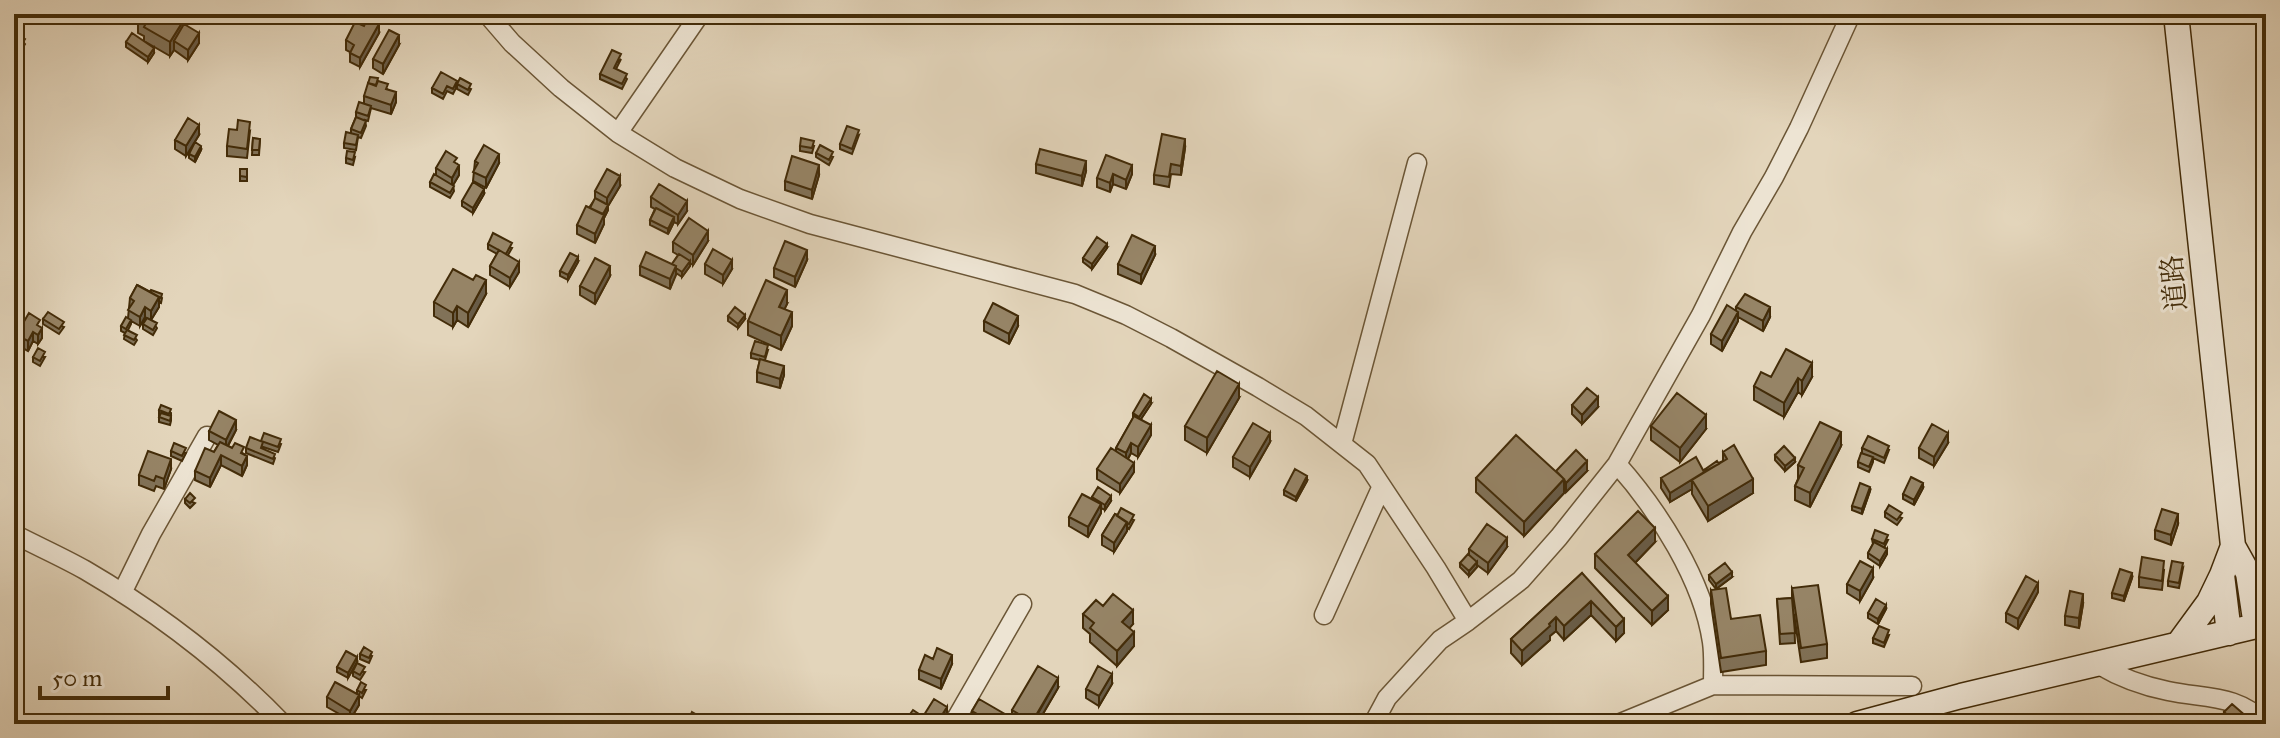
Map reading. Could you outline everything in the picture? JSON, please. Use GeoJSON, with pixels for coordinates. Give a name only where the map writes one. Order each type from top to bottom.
{"type":"FeatureCollection","features":[{"type":"Feature","properties":{"kind":"main road","name":"道路"},"geometry":{"type":"LineString","coordinates":[[2176,14],[2233,546]]}},
{"type":"Feature","properties":{"kind":"main road"},"geometry":{"type":"LineString","coordinates":[[2179,643],[2209,602],[2233,546]]}},
{"type":"Feature","properties":{"kind":"main road"},"geometry":{"type":"LineString","coordinates":[[1857,724],[2256,626],[2248,573],[2233,546]]}},
{"type":"Feature","properties":{"kind":"main road"},"geometry":{"type":"LineString","coordinates":[[2222,575],[2229,633]]}},
{"type":"Feature","properties":{"kind":"street"},"geometry":{"type":"LineString","coordinates":[[487,14],[512,43],[561,88],[618,133],[675,168],[740,199],[810,224],[1075,294],[1126,315],[1306,416],[1367,464],[1468,621]]}},
{"type":"Feature","properties":{"kind":"street"},"geometry":{"type":"LineString","coordinates":[[618,133],[700,14]]}},
{"type":"Feature","properties":{"kind":"street"},"geometry":{"type":"LineString","coordinates":[[1373,724],[1387,698],[1440,640],[1521,580],[1617,464],[1774,177],[1851,14]]}},
{"type":"Feature","properties":{"kind":"street"},"geometry":{"type":"LineString","coordinates":[[1342,444],[1417,163]]}},
{"type":"Feature","properties":{"kind":"street"},"geometry":{"type":"LineString","coordinates":[[122,593],[151,534],[207,436]]}},
{"type":"Feature","properties":{"kind":"street"},"geometry":{"type":"LineString","coordinates":[[1617,464],[1649,503],[1676,546],[1695,585],[1712,640],[1713,685]]}},
{"type":"Feature","properties":{"kind":"street"},"geometry":{"type":"LineString","coordinates":[[1324,615],[1381,488]]}},
{"type":"Feature","properties":{"kind":"street"},"geometry":{"type":"LineString","coordinates":[[14,534],[122,593],[209,655],[283,724]]}},
{"type":"Feature","properties":{"kind":"street"},"geometry":{"type":"LineString","coordinates":[[953,724],[1022,604]]}},
{"type":"Feature","properties":{"kind":"street"},"geometry":{"type":"LineString","coordinates":[[2099,665],[2125,680],[2167,691],[2230,700],[2254,712],[2266,724]]}},
{"type":"Feature","properties":{"kind":"street"},"geometry":{"type":"LineString","coordinates":[[1618,724],[1713,685],[1912,686]]}},
{"type":"Feature","properties":{"kind":"building"},"geometry":{"type":"Polygon","coordinates":[[[141,14],[178,14],[185,18],[170,42],[144,27],[146,23],[138,19],[141,14]]]}},
{"type":"Feature","properties":{"kind":"building"},"geometry":{"type":"Polygon","coordinates":[[[368,18],[379,24],[360,58],[350,53],[354,45],[346,40],[355,22],[364,26],[368,18]]]}},
{"type":"Feature","properties":{"kind":"building"},"geometry":{"type":"Polygon","coordinates":[[[184,24],[199,33],[188,50],[174,41],[184,24]]]}},
{"type":"Feature","properties":{"kind":"building"},"geometry":{"type":"Polygon","coordinates":[[[389,30],[399,35],[383,64],[373,59],[389,30]]]}},
{"type":"Feature","properties":{"kind":"building"},"geometry":{"type":"Polygon","coordinates":[[[14,32],[25,39],[20,47],[14,43],[14,32]]]}},
{"type":"Feature","properties":{"kind":"building"},"geometry":{"type":"Polygon","coordinates":[[[132,33],[154,48],[148,57],[126,42],[132,33]]]}},
{"type":"Feature","properties":{"kind":"building"},"geometry":{"type":"Polygon","coordinates":[[[612,50],[621,54],[614,68],[627,74],[622,84],[600,74],[612,50]]]}},
{"type":"Feature","properties":{"kind":"building"},"geometry":{"type":"Polygon","coordinates":[[[441,72],[457,81],[453,89],[447,86],[443,94],[432,88],[441,72]]]}},
{"type":"Feature","properties":{"kind":"building"},"geometry":{"type":"Polygon","coordinates":[[[370,77],[378,78],[376,85],[368,83],[370,77]]]}},
{"type":"Feature","properties":{"kind":"building"},"geometry":{"type":"Polygon","coordinates":[[[460,78],[471,84],[468,90],[457,84],[460,78]]]}},
{"type":"Feature","properties":{"kind":"building"},"geometry":{"type":"Polygon","coordinates":[[[378,81],[388,84],[386,89],[396,92],[391,105],[364,96],[368,83],[376,86],[378,81]]]}},
{"type":"Feature","properties":{"kind":"building"},"geometry":{"type":"Polygon","coordinates":[[[359,102],[371,106],[368,116],[356,112],[359,102]]]}},
{"type":"Feature","properties":{"kind":"building"},"geometry":{"type":"Polygon","coordinates":[[[356,117],[366,121],[361,133],[351,129],[356,117]]]}},
{"type":"Feature","properties":{"kind":"building"},"geometry":{"type":"Polygon","coordinates":[[[188,118],[199,125],[186,146],[175,140],[188,118]]]}},
{"type":"Feature","properties":{"kind":"building"},"geometry":{"type":"Polygon","coordinates":[[[238,120],[250,122],[247,149],[227,146],[229,129],[237,130],[238,120]]]}},
{"type":"Feature","properties":{"kind":"building"},"geometry":{"type":"Polygon","coordinates":[[[847,126],[859,130],[852,149],[840,144],[847,126]]]}},
{"type":"Feature","properties":{"kind":"building"},"geometry":{"type":"Polygon","coordinates":[[[346,132],[358,135],[356,145],[344,143],[346,132]]]}},
{"type":"Feature","properties":{"kind":"building"},"geometry":{"type":"Polygon","coordinates":[[[1162,134],[1185,139],[1181,166],[1171,164],[1169,177],[1154,175],[1162,134]]]}},
{"type":"Feature","properties":{"kind":"building"},"geometry":{"type":"Polygon","coordinates":[[[253,138],[260,139],[259,150],[252,150],[253,138]]]}},
{"type":"Feature","properties":{"kind":"building"},"geometry":{"type":"Polygon","coordinates":[[[801,138],[814,141],[812,148],[800,146],[801,138]]]}},
{"type":"Feature","properties":{"kind":"building"},"geometry":{"type":"Polygon","coordinates":[[[195,142],[201,146],[195,157],[189,154],[195,142]]]}},
{"type":"Feature","properties":{"kind":"building"},"geometry":{"type":"Polygon","coordinates":[[[484,145],[499,154],[486,178],[473,172],[484,145]]]}},
{"type":"Feature","properties":{"kind":"building"},"geometry":{"type":"Polygon","coordinates":[[[820,145],[833,152],[829,160],[816,153],[820,145]]]}},
{"type":"Feature","properties":{"kind":"building"},"geometry":{"type":"Polygon","coordinates":[[[1040,149],[1086,161],[1082,176],[1036,164],[1040,149]]]}},
{"type":"Feature","properties":{"kind":"building"},"geometry":{"type":"Polygon","coordinates":[[[347,151],[355,152],[353,160],[346,158],[347,151]]]}},
{"type":"Feature","properties":{"kind":"building"},"geometry":{"type":"Polygon","coordinates":[[[446,151],[457,158],[454,162],[459,165],[452,178],[436,168],[446,151]]]}},
{"type":"Feature","properties":{"kind":"building"},"geometry":{"type":"Polygon","coordinates":[[[1106,155],[1132,165],[1126,180],[1113,174],[1110,183],[1097,178],[1106,155]]]}},
{"type":"Feature","properties":{"kind":"building"},"geometry":{"type":"Polygon","coordinates":[[[792,156],[819,165],[812,190],[785,181],[792,156]]]}},
{"type":"Feature","properties":{"kind":"building"},"geometry":{"type":"Polygon","coordinates":[[[240,169],[247,169],[247,177],[240,176],[240,169]]]}},
{"type":"Feature","properties":{"kind":"building"},"geometry":{"type":"Polygon","coordinates":[[[607,169],[620,176],[607,198],[595,191],[607,169]]]}},
{"type":"Feature","properties":{"kind":"building"},"geometry":{"type":"Polygon","coordinates":[[[434,174],[454,186],[450,193],[430,182],[434,174]]]}},
{"type":"Feature","properties":{"kind":"building"},"geometry":{"type":"Polygon","coordinates":[[[473,182],[484,189],[473,208],[462,201],[473,182]]]}},
{"type":"Feature","properties":{"kind":"building"},"geometry":{"type":"Polygon","coordinates":[[[659,184],[687,201],[678,215],[651,197],[659,184]]]}},
{"type":"Feature","properties":{"kind":"building"},"geometry":{"type":"Polygon","coordinates":[[[595,198],[608,205],[603,214],[590,208],[595,198]]]}},
{"type":"Feature","properties":{"kind":"building"},"geometry":{"type":"Polygon","coordinates":[[[586,206],[604,215],[595,234],[577,225],[586,206]]]}},
{"type":"Feature","properties":{"kind":"building"},"geometry":{"type":"Polygon","coordinates":[[[656,208],[674,217],[668,229],[650,220],[656,208]]]}},
{"type":"Feature","properties":{"kind":"building"},"geometry":{"type":"Polygon","coordinates":[[[689,218],[708,231],[693,255],[673,242],[689,218]]]}},
{"type":"Feature","properties":{"kind":"building"},"geometry":{"type":"Polygon","coordinates":[[[493,233],[512,243],[506,254],[488,244],[493,233]]]}},
{"type":"Feature","properties":{"kind":"building"},"geometry":{"type":"Polygon","coordinates":[[[1132,235],[1155,246],[1141,275],[1118,264],[1132,235]]]}},
{"type":"Feature","properties":{"kind":"building"},"geometry":{"type":"Polygon","coordinates":[[[1097,237],[1107,244],[1092,264],[1083,258],[1097,237]]]}},
{"type":"Feature","properties":{"kind":"building"},"geometry":{"type":"Polygon","coordinates":[[[785,241],[807,250],[795,277],[774,268],[785,241]]]}},
{"type":"Feature","properties":{"kind":"building"},"geometry":{"type":"Polygon","coordinates":[[[713,249],[732,260],[723,275],[705,264],[713,249]]]}},
{"type":"Feature","properties":{"kind":"building"},"geometry":{"type":"Polygon","coordinates":[[[499,250],[519,262],[510,278],[490,266],[499,250]]]}},
{"type":"Feature","properties":{"kind":"building"},"geometry":{"type":"Polygon","coordinates":[[[646,252],[676,266],[670,279],[640,266],[646,252]]]}},
{"type":"Feature","properties":{"kind":"building"},"geometry":{"type":"Polygon","coordinates":[[[570,253],[578,257],[568,275],[560,271],[570,253]]]}},
{"type":"Feature","properties":{"kind":"building"},"geometry":{"type":"Polygon","coordinates":[[[679,254],[690,261],[682,272],[672,264],[679,254]]]}},
{"type":"Feature","properties":{"kind":"building"},"geometry":{"type":"Polygon","coordinates":[[[595,258],[610,266],[595,294],[580,286],[595,258]]]}},
{"type":"Feature","properties":{"kind":"building"},"geometry":{"type":"Polygon","coordinates":[[[453,269],[473,280],[476,275],[486,280],[468,313],[457,306],[453,313],[434,302],[453,269]]]}},
{"type":"Feature","properties":{"kind":"building"},"geometry":{"type":"Polygon","coordinates":[[[766,280],[787,290],[779,307],[792,312],[781,336],[748,321],[766,280]]]}},
{"type":"Feature","properties":{"kind":"building"},"geometry":{"type":"Polygon","coordinates":[[[137,285],[159,297],[151,311],[145,307],[140,317],[128,310],[134,301],[130,298],[137,285]]]}},
{"type":"Feature","properties":{"kind":"building"},"geometry":{"type":"Polygon","coordinates":[[[1745,294],[1770,307],[1763,321],[1736,307],[1745,294]]]}},
{"type":"Feature","properties":{"kind":"building"},"geometry":{"type":"Polygon","coordinates":[[[993,303],[1018,316],[1009,334],[984,321],[993,303]]]}},
{"type":"Feature","properties":{"kind":"building"},"geometry":{"type":"Polygon","coordinates":[[[1727,305],[1738,312],[1722,341],[1711,334],[1727,305]]]}},
{"type":"Feature","properties":{"kind":"building"},"geometry":{"type":"Polygon","coordinates":[[[735,307],[745,315],[738,324],[728,316],[735,307]]]}},
{"type":"Feature","properties":{"kind":"building"},"geometry":{"type":"Polygon","coordinates":[[[48,312],[64,322],[59,329],[43,319],[48,312]]]}},
{"type":"Feature","properties":{"kind":"building"},"geometry":{"type":"Polygon","coordinates":[[[29,313],[40,320],[37,325],[42,328],[38,335],[33,332],[28,341],[16,335],[29,313]]]}},
{"type":"Feature","properties":{"kind":"building"},"geometry":{"type":"Polygon","coordinates":[[[126,317],[131,320],[126,329],[121,326],[126,317]]]}},
{"type":"Feature","properties":{"kind":"building"},"geometry":{"type":"Polygon","coordinates":[[[147,318],[157,323],[153,330],[143,324],[147,318]]]}},
{"type":"Feature","properties":{"kind":"building"},"geometry":{"type":"Polygon","coordinates":[[[127,330],[137,335],[134,340],[124,335],[127,330]]]}},
{"type":"Feature","properties":{"kind":"building"},"geometry":{"type":"Polygon","coordinates":[[[755,341],[768,345],[765,357],[751,353],[755,341]]]}},
{"type":"Feature","properties":{"kind":"building"},"geometry":{"type":"Polygon","coordinates":[[[38,348],[45,352],[40,361],[33,357],[38,348]]]}},
{"type":"Feature","properties":{"kind":"building"},"geometry":{"type":"Polygon","coordinates":[[[1786,349],[1812,363],[1802,381],[1798,378],[1784,403],[1754,386],[1761,372],[1771,377],[1786,349]]]}},
{"type":"Feature","properties":{"kind":"building"},"geometry":{"type":"Polygon","coordinates":[[[760,359],[784,366],[780,379],[757,372],[760,359]]]}},
{"type":"Feature","properties":{"kind":"building"},"geometry":{"type":"Polygon","coordinates":[[[1217,371],[1239,384],[1207,438],[1185,426],[1217,371]]]}},
{"type":"Feature","properties":{"kind":"building"},"geometry":{"type":"Polygon","coordinates":[[[1587,388],[1598,397],[1582,415],[1572,405],[1587,388]]]}},
{"type":"Feature","properties":{"kind":"building"},"geometry":{"type":"Polygon","coordinates":[[[1677,393],[1706,415],[1680,448],[1651,426],[1677,393]]]}},
{"type":"Feature","properties":{"kind":"building"},"geometry":{"type":"Polygon","coordinates":[[[1144,394],[1151,399],[1139,417],[1133,413],[1144,394]]]}},
{"type":"Feature","properties":{"kind":"building"},"geometry":{"type":"Polygon","coordinates":[[[161,405],[171,409],[169,414],[159,410],[161,405]]]}},
{"type":"Feature","properties":{"kind":"building"},"geometry":{"type":"Polygon","coordinates":[[[219,411],[236,420],[226,440],[209,431],[219,411]]]}},
{"type":"Feature","properties":{"kind":"building"},"geometry":{"type":"Polygon","coordinates":[[[161,413],[171,416],[170,421],[159,417],[161,413]]]}},
{"type":"Feature","properties":{"kind":"building"},"geometry":{"type":"Polygon","coordinates":[[[1134,416],[1151,425],[1138,447],[1131,443],[1126,453],[1116,448],[1134,416]]]}},
{"type":"Feature","properties":{"kind":"building"},"geometry":{"type":"Polygon","coordinates":[[[1820,422],[1841,432],[1810,493],[1795,486],[1804,468],[1798,465],[1820,422]]]}},
{"type":"Feature","properties":{"kind":"building"},"geometry":{"type":"Polygon","coordinates":[[[1253,423],[1270,433],[1250,467],[1233,457],[1253,423]]]}},
{"type":"Feature","properties":{"kind":"building"},"geometry":{"type":"Polygon","coordinates":[[[1932,424],[1948,433],[1934,457],[1919,448],[1932,424]]]}},
{"type":"Feature","properties":{"kind":"building"},"geometry":{"type":"Polygon","coordinates":[[[264,433],[281,439],[278,447],[261,441],[264,433]]]}},
{"type":"Feature","properties":{"kind":"building"},"geometry":{"type":"Polygon","coordinates":[[[1516,435],[1564,479],[1524,522],[1476,478],[1516,435]]]}},
{"type":"Feature","properties":{"kind":"building"},"geometry":{"type":"Polygon","coordinates":[[[1868,436],[1889,446],[1884,458],[1862,448],[1868,436]]]}},
{"type":"Feature","properties":{"kind":"building"},"geometry":{"type":"Polygon","coordinates":[[[250,437],[263,442],[261,448],[275,454],[273,459],[246,448],[250,437]]]}},
{"type":"Feature","properties":{"kind":"building"},"geometry":{"type":"Polygon","coordinates":[[[220,442],[232,448],[235,443],[244,447],[241,453],[247,456],[242,466],[221,455],[210,478],[195,471],[205,448],[214,452],[220,442]]]}},
{"type":"Feature","properties":{"kind":"building"},"geometry":{"type":"Polygon","coordinates":[[[174,443],[186,448],[182,456],[171,451],[174,443]]]}},
{"type":"Feature","properties":{"kind":"building"},"geometry":{"type":"Polygon","coordinates":[[[1734,445],[1753,479],[1708,506],[1692,480],[1727,459],[1723,452],[1734,445]]]}},
{"type":"Feature","properties":{"kind":"building"},"geometry":{"type":"Polygon","coordinates":[[[1784,446],[1795,458],[1785,466],[1775,455],[1784,446]]]}},
{"type":"Feature","properties":{"kind":"building"},"geometry":{"type":"Polygon","coordinates":[[[1111,448],[1134,463],[1120,484],[1097,469],[1111,448]]]}},
{"type":"Feature","properties":{"kind":"building"},"geometry":{"type":"Polygon","coordinates":[[[1576,450],[1587,461],[1566,483],[1556,471],[1576,450]]]}},
{"type":"Feature","properties":{"kind":"building"},"geometry":{"type":"Polygon","coordinates":[[[148,451],[171,459],[164,479],[156,476],[154,481],[139,475],[148,451]]]}},
{"type":"Feature","properties":{"kind":"building"},"geometry":{"type":"Polygon","coordinates":[[[1861,453],[1873,457],[1869,467],[1858,462],[1861,453]]]}},
{"type":"Feature","properties":{"kind":"building"},"geometry":{"type":"Polygon","coordinates":[[[1696,457],[1704,472],[1670,493],[1661,478],[1696,457]]]}},
{"type":"Feature","properties":{"kind":"building"},"geometry":{"type":"Polygon","coordinates":[[[1717,461],[1719,464],[1704,472],[1704,470],[1717,461]]]}},
{"type":"Feature","properties":{"kind":"building"},"geometry":{"type":"Polygon","coordinates":[[[1295,469],[1307,476],[1296,497],[1284,490],[1295,469]]]}},
{"type":"Feature","properties":{"kind":"building"},"geometry":{"type":"Polygon","coordinates":[[[1911,477],[1923,483],[1914,500],[1903,494],[1911,477]]]}},
{"type":"Feature","properties":{"kind":"building"},"geometry":{"type":"Polygon","coordinates":[[[1860,483],[1870,487],[1862,509],[1852,506],[1860,483]]]}},
{"type":"Feature","properties":{"kind":"building"},"geometry":{"type":"Polygon","coordinates":[[[1098,487],[1111,496],[1105,505],[1092,497],[1098,487]]]}},
{"type":"Feature","properties":{"kind":"building"},"geometry":{"type":"Polygon","coordinates":[[[190,493],[195,498],[190,503],[185,499],[190,493]]]}},
{"type":"Feature","properties":{"kind":"building"},"geometry":{"type":"Polygon","coordinates":[[[1082,494],[1101,504],[1088,527],[1069,517],[1082,494]]]}},
{"type":"Feature","properties":{"kind":"building"},"geometry":{"type":"Polygon","coordinates":[[[1889,505],[1902,513],[1897,520],[1885,512],[1889,505]]]}},
{"type":"Feature","properties":{"kind":"building"},"geometry":{"type":"Polygon","coordinates":[[[1121,508],[1134,515],[1129,524],[1117,516],[1121,508]]]}},
{"type":"Feature","properties":{"kind":"building"},"geometry":{"type":"Polygon","coordinates":[[[2162,509],[2178,514],[2171,535],[2155,530],[2162,509]]]}},
{"type":"Feature","properties":{"kind":"building"},"geometry":{"type":"Polygon","coordinates":[[[1638,511],[1655,528],[1628,555],[1668,596],[1652,611],[1595,554],[1638,511]]]}},
{"type":"Feature","properties":{"kind":"building"},"geometry":{"type":"Polygon","coordinates":[[[1115,514],[1127,522],[1114,543],[1102,535],[1115,514]]]}},
{"type":"Feature","properties":{"kind":"building"},"geometry":{"type":"Polygon","coordinates":[[[1487,524],[1507,538],[1488,563],[1469,549],[1487,524]]]}},
{"type":"Feature","properties":{"kind":"building"},"geometry":{"type":"Polygon","coordinates":[[[1875,530],[1888,535],[1884,544],[1872,539],[1875,530]]]}},
{"type":"Feature","properties":{"kind":"building"},"geometry":{"type":"Polygon","coordinates":[[[1874,542],[1887,549],[1880,561],[1868,553],[1874,542]]]}},
{"type":"Feature","properties":{"kind":"building"},"geometry":{"type":"Polygon","coordinates":[[[1468,554],[1477,562],[1469,571],[1460,563],[1468,554]]]}},
{"type":"Feature","properties":{"kind":"building"},"geometry":{"type":"Polygon","coordinates":[[[2142,557],[2164,561],[2162,581],[2139,577],[2142,557]]]}},
{"type":"Feature","properties":{"kind":"building"},"geometry":{"type":"Polygon","coordinates":[[[1860,561],[1873,568],[1860,591],[1847,584],[1860,561]]]}},
{"type":"Feature","properties":{"kind":"building"},"geometry":{"type":"Polygon","coordinates":[[[2172,561],[2183,563],[2179,583],[2168,581],[2172,561]]]}},
{"type":"Feature","properties":{"kind":"building"},"geometry":{"type":"Polygon","coordinates":[[[1725,563],[1732,572],[1716,584],[1709,575],[1725,563]]]}},
{"type":"Feature","properties":{"kind":"building"},"geometry":{"type":"Polygon","coordinates":[[[2120,569],[2132,573],[2124,596],[2112,593],[2120,569]]]}},
{"type":"Feature","properties":{"kind":"building"},"geometry":{"type":"Polygon","coordinates":[[[1582,573],[1624,619],[1616,627],[1591,601],[1564,626],[1556,617],[1522,651],[1511,639],[1582,573]]]}},
{"type":"Feature","properties":{"kind":"building"},"geometry":{"type":"Polygon","coordinates":[[[2026,576],[2038,583],[2018,619],[2006,613],[2026,576]]]}},
{"type":"Feature","properties":{"kind":"building"},"geometry":{"type":"Polygon","coordinates":[[[1818,585],[1827,644],[1801,648],[1792,588],[1818,585]]]}},
{"type":"Feature","properties":{"kind":"building"},"geometry":{"type":"Polygon","coordinates":[[[1726,588],[1731,619],[1760,615],[1766,651],[1721,658],[1711,590],[1726,588]]]}},
{"type":"Feature","properties":{"kind":"building"},"geometry":{"type":"Polygon","coordinates":[[[2070,591],[2083,594],[2079,618],[2065,616],[2070,591]]]}},
{"type":"Feature","properties":{"kind":"building"},"geometry":{"type":"Polygon","coordinates":[[[1113,594],[1133,610],[1122,622],[1134,632],[1117,651],[1090,628],[1094,623],[1083,614],[1096,600],[1103,606],[1113,594]]]}},
{"type":"Feature","properties":{"kind":"building"},"geometry":{"type":"Polygon","coordinates":[[[1792,598],[1795,633],[1780,634],[1777,599],[1792,598]]]}},
{"type":"Feature","properties":{"kind":"building"},"geometry":{"type":"Polygon","coordinates":[[[1876,599],[1886,605],[1878,619],[1868,613],[1876,599]]]}},
{"type":"Feature","properties":{"kind":"building"},"geometry":{"type":"Polygon","coordinates":[[[1879,626],[1889,630],[1884,643],[1873,638],[1879,626]]]}},
{"type":"Feature","properties":{"kind":"building"},"geometry":{"type":"Polygon","coordinates":[[[364,647],[372,652],[369,658],[360,654],[364,647]]]}},
{"type":"Feature","properties":{"kind":"building"},"geometry":{"type":"Polygon","coordinates":[[[937,648],[952,655],[941,679],[919,670],[925,655],[933,659],[937,648]]]}},
{"type":"Feature","properties":{"kind":"building"},"geometry":{"type":"Polygon","coordinates":[[[346,651],[357,657],[348,673],[337,667],[346,651]]]}},
{"type":"Feature","properties":{"kind":"building"},"geometry":{"type":"Polygon","coordinates":[[[357,663],[365,667],[360,675],[353,671],[357,663]]]}},
{"type":"Feature","properties":{"kind":"building"},"geometry":{"type":"Polygon","coordinates":[[[1038,666],[1058,678],[1032,722],[1012,710],[1038,666]]]}},
{"type":"Feature","properties":{"kind":"building"},"geometry":{"type":"Polygon","coordinates":[[[1098,666],[1112,674],[1099,696],[1086,689],[1098,666]]]}},
{"type":"Feature","properties":{"kind":"building"},"geometry":{"type":"Polygon","coordinates":[[[335,682],[359,695],[350,711],[327,697],[335,682]]]}},
{"type":"Feature","properties":{"kind":"building"},"geometry":{"type":"Polygon","coordinates":[[[361,682],[366,685],[362,693],[357,690],[361,682]]]}},
{"type":"Feature","properties":{"kind":"building"},"geometry":{"type":"Polygon","coordinates":[[[934,699],[947,707],[937,723],[924,715],[934,699]]]}},
{"type":"Feature","properties":{"kind":"building"},"geometry":{"type":"Polygon","coordinates":[[[979,699],[1022,724],[995,724],[972,711],[979,699]]]}},
{"type":"Feature","properties":{"kind":"building"},"geometry":{"type":"Polygon","coordinates":[[[2232,704],[2255,724],[2238,724],[2224,712],[2232,704]]]}},
{"type":"Feature","properties":{"kind":"building"},"geometry":{"type":"Polygon","coordinates":[[[913,710],[922,716],[917,724],[903,724],[913,710]]]}},
{"type":"Feature","properties":{"kind":"building"},"geometry":{"type":"Polygon","coordinates":[[[692,712],[697,715],[693,724],[688,721],[692,712]]]}}]}
